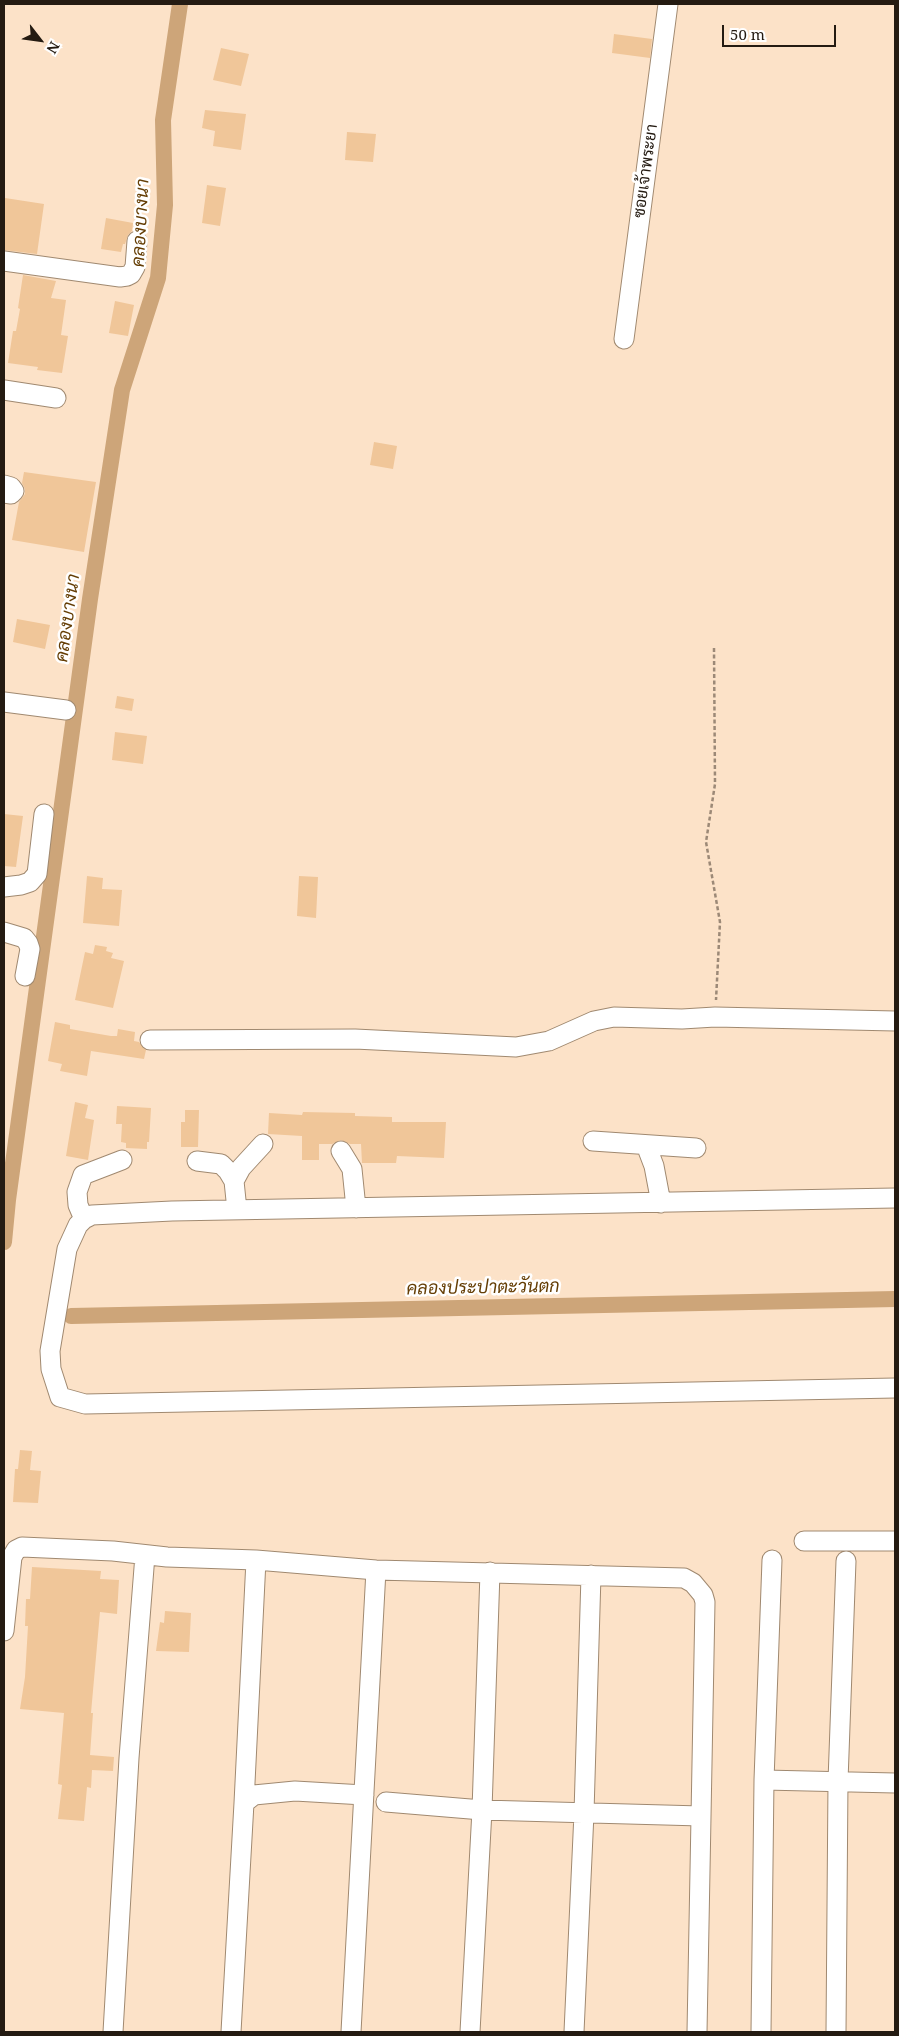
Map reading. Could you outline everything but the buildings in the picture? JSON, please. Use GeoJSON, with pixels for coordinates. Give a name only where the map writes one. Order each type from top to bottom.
{"type":"FeatureCollection","features":[{"type":"Feature","properties":{"kind":"street","name":"ซอยเจ้าพระยา"},"geometry":{"type":"LineString","coordinates":[[624,339],[668,4]]}},
{"type":"Feature","properties":{"kind":"street"},"geometry":{"type":"LineString","coordinates":[[4,261],[120,277],[127,276],[131,274],[134,267],[137,241]]}},
{"type":"Feature","properties":{"kind":"street"},"geometry":{"type":"LineString","coordinates":[[4,390],[56,398]]}},
{"type":"Feature","properties":{"kind":"street"},"geometry":{"type":"LineString","coordinates":[[4,485],[14,491],[11,494],[4,493]]}},
{"type":"Feature","properties":{"kind":"street"},"geometry":{"type":"LineString","coordinates":[[4,702],[66,710]]}},
{"type":"Feature","properties":{"kind":"street"},"geometry":{"type":"LineString","coordinates":[[4,887],[30,882],[37,874],[44,814]]}},
{"type":"Feature","properties":{"kind":"street"},"geometry":{"type":"LineString","coordinates":[[4,932],[24,938],[28,943],[30,949],[25,976]]}},
{"type":"Feature","properties":{"kind":"street"},"geometry":{"type":"LineString","coordinates":[[150,1040],[355,1039],[516,1047],[549,1041],[594,1021],[614,1017],[895,1021]]}},
{"type":"Feature","properties":{"kind":"street"},"geometry":{"type":"LineString","coordinates":[[592,1141],[696,1148]]}},
{"type":"Feature","properties":{"kind":"street"},"geometry":{"type":"LineString","coordinates":[[234,1182],[241,1168],[263,1144]]}},
{"type":"Feature","properties":{"kind":"street"},"geometry":{"type":"LineString","coordinates":[[646,1145],[654,1166],[661,1203]]}},
{"type":"Feature","properties":{"kind":"street"},"geometry":{"type":"LineString","coordinates":[[341,1151],[352,1169],[356,1208]]}},
{"type":"Feature","properties":{"kind":"street"},"geometry":{"type":"LineString","coordinates":[[84,1219],[78,1205],[76,1192],[83,1175],[122,1160]]}},
{"type":"Feature","properties":{"kind":"street"},"geometry":{"type":"LineString","coordinates":[[197,1160],[221,1164],[228,1170],[234,1182],[237,1210]]}},
{"type":"Feature","properties":{"kind":"street"},"geometry":{"type":"LineString","coordinates":[[895,1198],[237,1210],[92,1215],[84,1219],[72,1236],[67,1249],[50,1351],[50,1369],[60,1397],[85,1404],[895,1388]]}},
{"type":"Feature","properties":{"kind":"street"},"geometry":{"type":"LineString","coordinates":[[804,1541],[895,1541]]}},
{"type":"Feature","properties":{"kind":"street"},"geometry":{"type":"LineString","coordinates":[[4,1631],[12,1557],[16,1550],[22,1547],[256,1560],[376,1570],[684,1578],[693,1583],[703,1595],[705,1602],[697,2032]]}},
{"type":"Feature","properties":{"kind":"street"},"geometry":{"type":"LineString","coordinates":[[112,2032],[129,1758],[145,1555]]}},
{"type":"Feature","properties":{"kind":"street"},"geometry":{"type":"LineString","coordinates":[[231,2032],[256,1560]]}},
{"type":"Feature","properties":{"kind":"street"},"geometry":{"type":"LineString","coordinates":[[761,2032],[764,1780],[772,1560]]}},
{"type":"Feature","properties":{"kind":"street"},"geometry":{"type":"LineString","coordinates":[[836,2032],[838,1781],[846,1561]]}},
{"type":"Feature","properties":{"kind":"street"},"geometry":{"type":"LineString","coordinates":[[351,2032],[376,1570]]}},
{"type":"Feature","properties":{"kind":"street"},"geometry":{"type":"LineString","coordinates":[[470,2032],[482,1810],[490,1572]]}},
{"type":"Feature","properties":{"kind":"street"},"geometry":{"type":"LineString","coordinates":[[574,2032],[584,1813],[591,1575]]}},
{"type":"Feature","properties":{"kind":"street"},"geometry":{"type":"LineString","coordinates":[[764,1780],[895,1783]]}},
{"type":"Feature","properties":{"kind":"street"},"geometry":{"type":"LineString","coordinates":[[244,1803],[254,1795],[295,1791],[364,1795]]}},
{"type":"Feature","properties":{"kind":"street"},"geometry":{"type":"LineString","coordinates":[[386,1802],[482,1810],[701,1816]]}},
{"type":"Feature","properties":{"kind":"path"},"geometry":{"type":"LineString","coordinates":[[714,648],[715,784],[706,842],[720,922],[715,1017]]}},
{"type":"Feature","properties":{"kind":"waterway","name":"คลองบางนา"},"geometry":{"type":"LineString","coordinates":[[4,1242],[8,1200],[90,599],[122,390],[158,278],[165,205],[163,120],[180,4]]}},
{"type":"Feature","properties":{"kind":"waterway","name":"คลองประปาตะวันตก"},"geometry":{"type":"LineString","coordinates":[[71,1316],[895,1299]]}}]}
